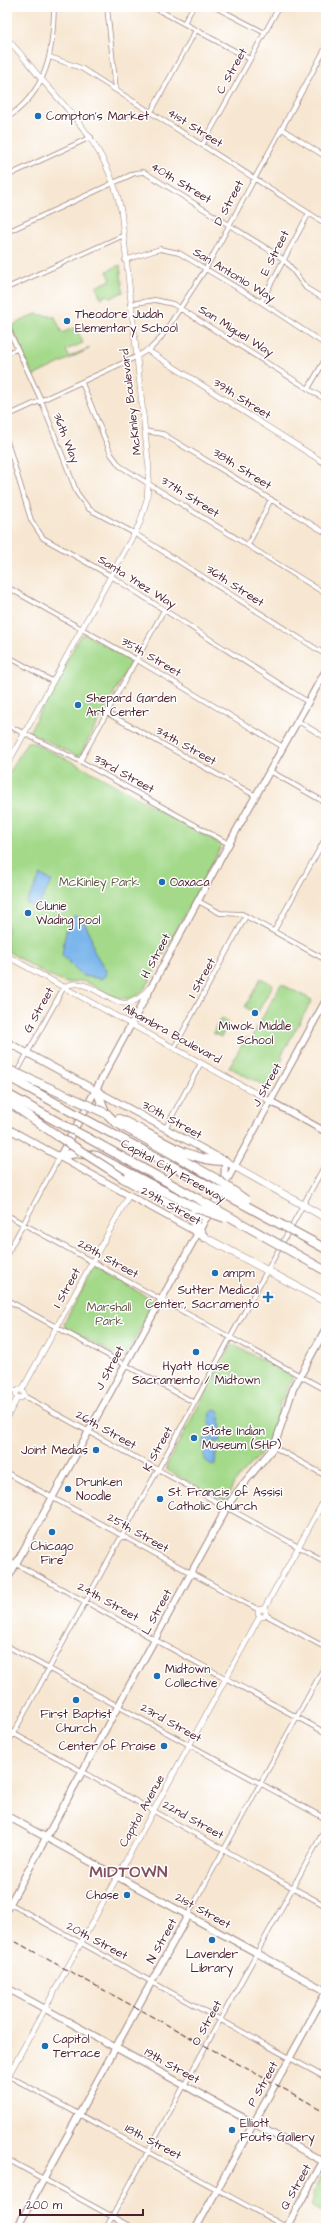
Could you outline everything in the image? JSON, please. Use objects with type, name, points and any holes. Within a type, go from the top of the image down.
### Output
[{"type":"highway","points":[[7,1069],[25,1081],[79,1101],[188,1153],[216,1162],[226,1161]]},
{"type":"highway","name":"Capital City Freeway","points":[[7,1076],[25,1081],[72,1112],[326,1249]]},
{"type":"highway","points":[[97,1090],[105,1112],[115,1122],[215,1178],[267,1216]]},
{"type":"highway","name":"Capital City Freeway","points":[[7,1094],[12,1101],[86,1137],[326,1271]]},
{"type":"highway","points":[[12,1101],[59,1137],[123,1178],[188,1214],[207,1216]]},
{"type":"highway","points":[[60,1156],[76,1153],[97,1156],[196,1208],[246,1226]]},
{"type":"highway","points":[[188,1214],[201,1233]]},
{"type":"main road","name":"H Street","points":[[60,1156],[229,844],[326,670]]},
{"type":"main road","name":"J Street","points":[[7,1580],[161,1299],[201,1233],[207,1216],[224,1185],[232,1174],[234,1166],[326,1000]]},
{"type":"main road","name":"30th Street","points":[[7,1042],[226,1161],[326,1218]]},
{"type":"main road","name":"Alhambra Boulevard","points":[[270,1101],[326,1132]]},
{"type":"main road","name":"29th Street","points":[[7,1128],[326,1302]]},
{"type":"main road","points":[[224,1185],[226,1161]]},
{"type":"main road","name":"L Street","points":[[8,1905],[83,1772],[227,1508],[240,1488],[274,1447],[288,1402],[300,1376],[326,1328]]},
{"type":"main road","name":"21st Street","points":[[7,1816],[326,1991]]},
{"type":"main road","name":"N Street","points":[[16,2228],[188,1915]]},
{"type":"main road","name":"19th Street","points":[[7,1988],[254,2124],[325,2160]]},
{"type":"main road","name":"P Street","points":[[196,2228],[326,1991]]},
{"type":"main road","name":"Q Street","points":[[287,2228],[325,2160]]},
{"type":"street","points":[[7,118],[28,99],[42,79],[50,57],[54,7]]},
{"type":"street","points":[[107,7],[116,90]]},
{"type":"street","points":[[153,7],[250,59]]},
{"type":"street","points":[[184,23],[193,7]]},
{"type":"street","points":[[215,7],[265,33]]},
{"type":"street","name":"C Street","points":[[203,144],[279,7]]},
{"type":"street","points":[[151,112],[196,30]]},
{"type":"street","name":"McKinley Boulevard","points":[[7,39],[91,137],[104,159],[114,182],[120,210],[149,468],[143,514],[134,533],[7,765]]},
{"type":"street","name":"D Street","points":[[136,357],[147,350],[165,333],[205,270],[326,47]]},
{"type":"street","name":"41st Street","points":[[50,57],[73,64],[116,90],[203,144],[326,224]]},
{"type":"street","points":[[282,129],[326,157]]},
{"type":"street","points":[[7,176],[91,137]]},
{"type":"street","name":"40th Street","points":[[7,232],[114,182],[135,173],[144,172],[284,260],[306,288],[326,300]]},
{"type":"street","name":"E Street","points":[[260,302],[309,213]]},
{"type":"street","points":[[7,288],[122,236]]},
{"type":"street","name":"San Antonio Way","points":[[125,260],[160,249],[179,253],[260,302],[326,346]]},
{"type":"street","name":"San Miguel Way","points":[[130,304],[155,300],[167,302],[180,308],[326,400]]},
{"type":"street","name":"36th Way","points":[[7,326],[41,400],[77,493],[82,502],[92,511],[134,533]]},
{"type":"street","points":[[7,354],[18,349]]},
{"type":"street","name":"39th Street","points":[[147,350],[326,464]]},
{"type":"street","points":[[7,416],[136,357]]},
{"type":"street","points":[[308,389],[326,358]]},
{"type":"street","name":"37th Street","points":[[82,383],[115,460],[127,471],[148,482],[326,594]]},
{"type":"street","name":"38th Street","points":[[144,431],[164,434],[326,533]]},
{"type":"street","name":"Santa Ynez Way","points":[[7,441],[31,520],[36,531],[50,543],[111,576],[308,702]]},
{"type":"street","points":[[248,545],[271,499]]},
{"type":"street","name":"36th Street","points":[[134,533],[326,655]]},
{"type":"street","name":"35th Street","points":[[7,587],[137,660],[283,747]]},
{"type":"street","points":[[80,762],[164,610]]},
{"type":"street","points":[[7,656],[52,681]]},
{"type":"street","name":"34th Street","points":[[107,713],[256,796]]},
{"type":"street","points":[[298,721],[326,738]]},
{"type":"street","name":"33rd Street","points":[[7,725],[80,762],[229,844]]},
{"type":"street","points":[[270,771],[326,803]]},
{"type":"street","points":[[274,931],[326,837]]},
{"type":"street","points":[[198,901],[220,913],[237,913],[246,916],[326,960]]},
{"type":"street","name":"I Street","points":[[174,1048],[246,916]]},
{"type":"street","name":"Alhambra Boulevard","points":[[7,956],[270,1101]]},
{"type":"street","name":"G Street","points":[[7,1090],[64,987],[80,984],[108,999],[122,1003],[138,998],[153,983]]},
{"type":"street","points":[[165,1129],[201,1063]]},
{"type":"street","name":"H Street","points":[[7,1254],[60,1156]]},
{"type":"street","name":"K Street","points":[[7,1745],[326,1163]]},
{"type":"street","name":"I Street","points":[[7,1417],[129,1195]]},
{"type":"street","name":"28th Street","points":[[7,1214],[326,1390]]},
{"type":"street","points":[[7,1300],[195,1403]]},
{"type":"street","points":[[7,1386],[24,1396]]},
{"type":"street","name":"26th Street","points":[[24,1396],[326,1562]]},
{"type":"street","points":[[274,1447],[326,1476]]},
{"type":"street","name":"25th Street","points":[[7,1473],[326,1648]]},
{"type":"street","name":"Capitol Avenue","points":[[7,2076],[326,1497]]},
{"type":"street","name":"24th Street","points":[[7,1558],[326,1733]]},
{"type":"street","name":"23rd Street","points":[[7,1646],[326,1819]]},
{"type":"street","name":"N Street","points":[[188,1915],[326,1664]]},
{"type":"street","name":"22nd Street","points":[[7,1730],[326,1906]]},
{"type":"street","name":"O Street","points":[[106,2228],[326,1828]]},
{"type":"street","name":"20th Street","points":[[8,1905],[152,1981],[326,2078]]},
{"type":"street","name":"18th Street","points":[[7,2076],[148,2151],[287,2228]]},
{"type":"street","points":[[7,2159],[133,2228]]},
{"type":"green space","points":[[120,265],[123,292],[111,298],[107,295],[101,298],[96,287],[111,280],[107,271]]},
{"type":"green space","points":[[36,314],[55,317],[62,333],[76,327],[83,343],[66,350],[69,357],[89,349],[33,376],[11,326]]},
{"type":"green space","points":[[85,634],[129,659],[131,662],[80,755],[77,756],[29,732],[80,636]]},
{"type":"green space","name":"McKinley Park","points":[[27,742],[31,742],[81,766],[222,845],[149,982],[142,992],[134,997],[127,999],[119,998],[82,981],[67,983],[57,980],[7,951],[7,777]]},
{"type":"green space","points":[[261,978],[273,985],[257,1014],[245,1007]]},
{"type":"green space","points":[[281,984],[312,1000],[281,1056],[283,1058],[267,1087],[229,1067],[246,1038],[250,1040]]},
{"type":"green space","points":[[221,1018],[229,1023],[221,1037],[213,1033]]},
{"type":"green space","name":"Marshall Park","points":[[97,1269],[153,1300],[154,1304],[125,1357],[121,1358],[65,1327],[64,1323],[93,1271]]},
{"type":"green space","points":[[232,1344],[292,1376],[292,1380],[290,1384],[288,1384],[284,1398],[281,1400],[275,1424],[268,1441],[258,1457],[234,1483],[227,1499],[223,1500],[167,1470],[166,1466]]},
{"type":"green space","points":[[325,2171],[326,2215],[311,2206],[315,2198],[312,2196]]},
{"type":"water","points":[[41,875],[52,881],[37,908],[26,903]]},
{"type":"water","points":[[75,916],[82,918],[90,933],[94,951],[106,971],[106,974],[102,979],[83,976],[62,955],[66,930],[71,919]]},
{"type":"water","points":[[214,1410],[218,1411],[220,1418],[221,1442],[211,1442],[216,1452],[215,1464],[212,1465],[205,1460],[203,1450],[204,1439],[213,1437],[209,1422],[210,1413]]},
{"type":"railway","points":[[7,1937],[326,2112]]},
{"type":"place","name":"Compton's Market","points":[[38,116]]},
{"type":"place","name":"Theodore Judah Elementary School","points":[[67,321]]},
{"type":"place","name":"Shepard Garden Art Center","points":[[78,705]]},
{"type":"place","name":"Oaxaca","points":[[162,882]]},
{"type":"place","name":"Clunie Wading pool","points":[[28,913]]},
{"type":"place","name":"Miwok Middle School","points":[[255,1013]]},
{"type":"place","name":"ampm","points":[[215,1273]]},
{"type":"place","name":"Sutter Medical Center, Sacramento","points":[[268,1297]]},
{"type":"place","name":"Hyatt House Sacramento / Midtown","points":[[196,1352]]},
{"type":"place","name":"State Indian Museum (SHP)","points":[[194,1438]]},
{"type":"place","name":"Joint Medias","points":[[96,1450]]},
{"type":"place","name":"Drunken Noodle","points":[[68,1489]]},
{"type":"place","name":"St. Francis of Assisi Catholic Church","points":[[160,1499]]},
{"type":"place","name":"Chicago Fire","points":[[52,1532]]},
{"type":"place","name":"Midtown Collective","points":[[157,1676]]},
{"type":"place","name":"First Baptist Church","points":[[76,1700]]},
{"type":"place","name":"Center of Praise","points":[[164,1746]]},
{"type":"place","name":"Chase","points":[[127,1895]]},
{"type":"place","name":"Lavender Library","points":[[212,1940]]},
{"type":"place","name":"Capitol Terrace","points":[[45,2046]]},
{"type":"place","name":"Elliott Fouts Gallery","points":[[232,2130]]},
{"type":"district","name":"MIDTOWN","points":[[129,1872]]}]
